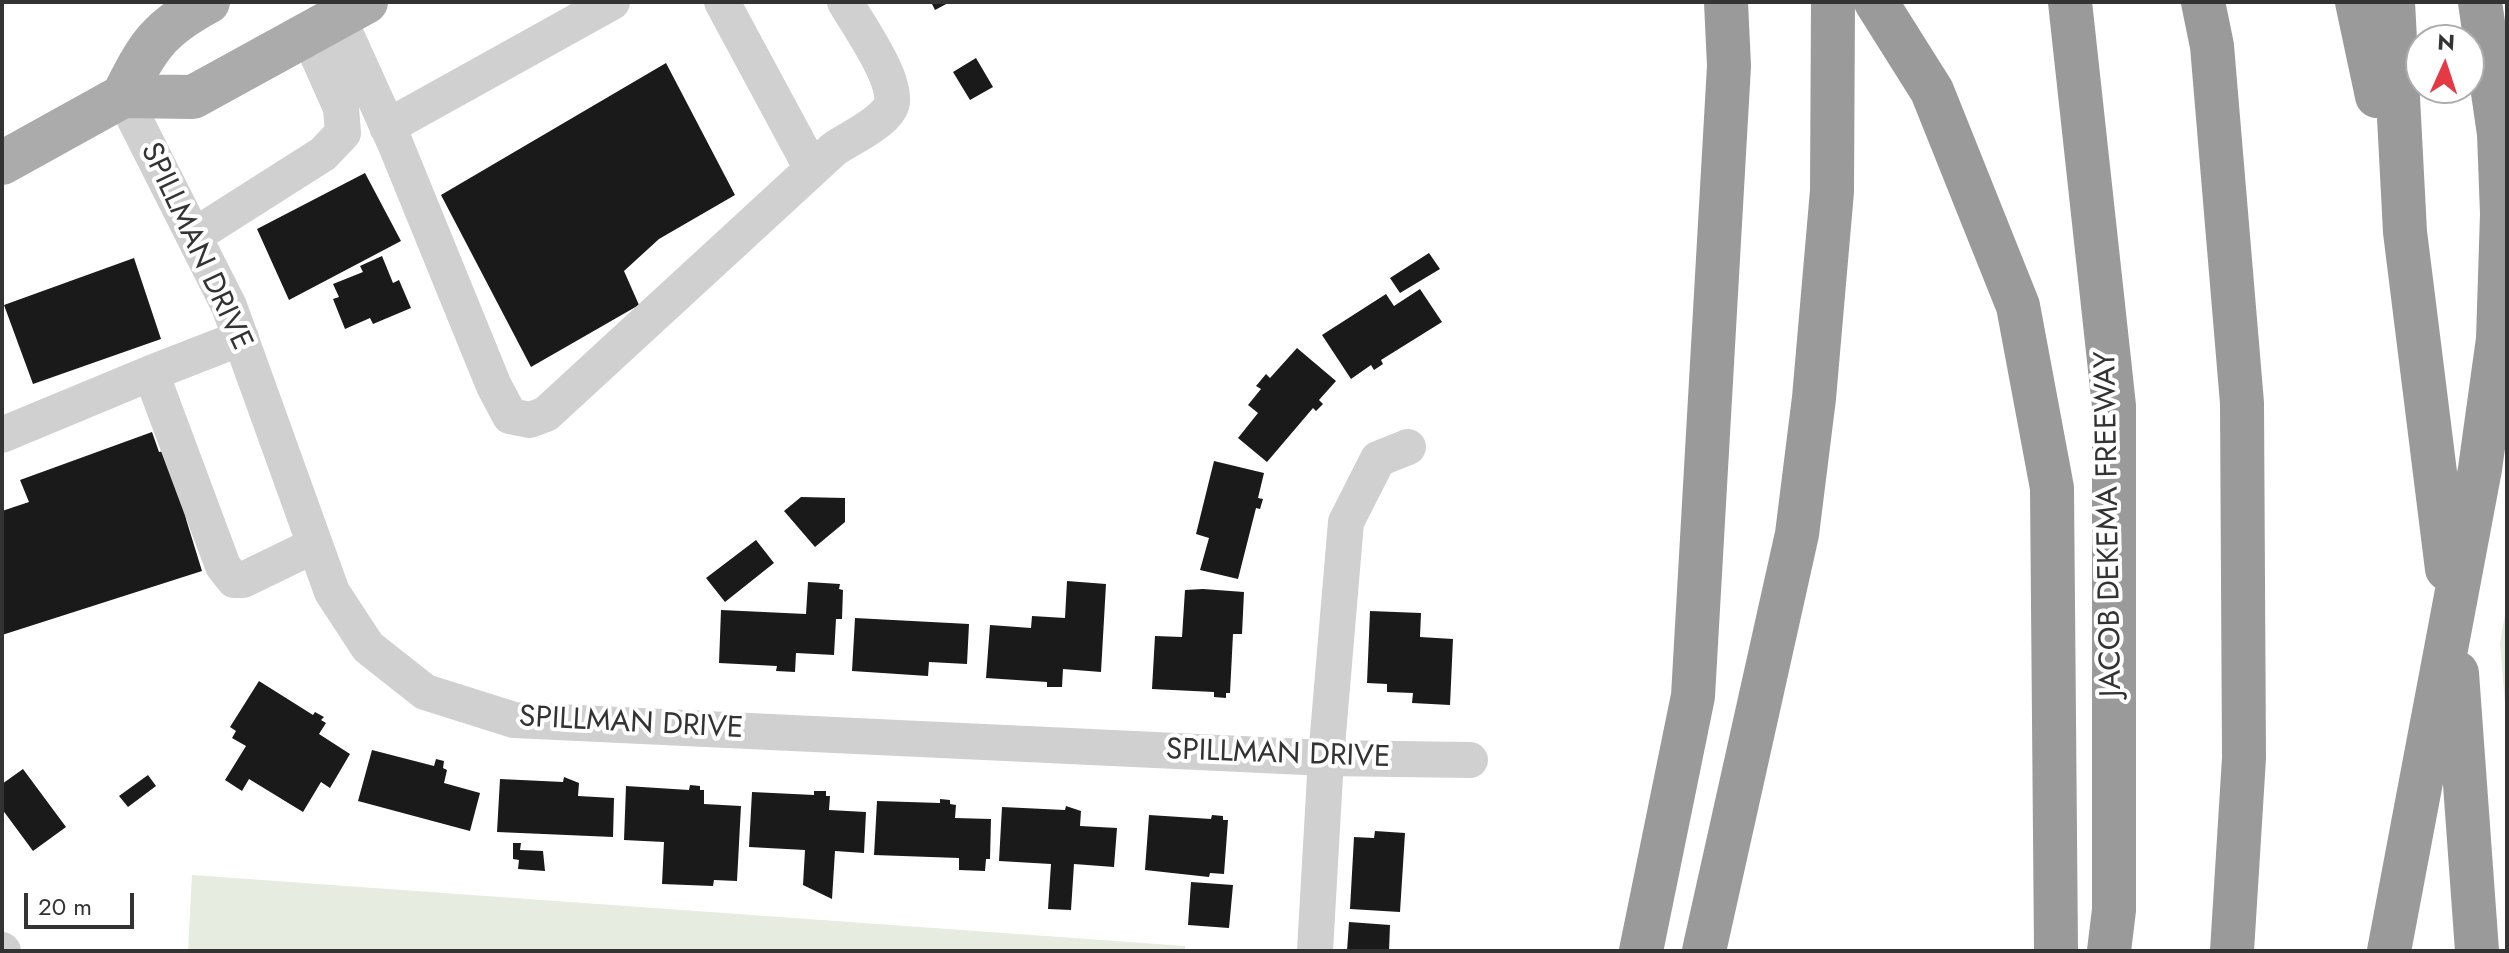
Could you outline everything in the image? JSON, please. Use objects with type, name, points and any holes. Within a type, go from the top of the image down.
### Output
[{"type":"highway","points":[[1641,951],[1693,696],[1729,66],[1726,2]]},
{"type":"highway","points":[[1704,951],[1797,534],[1814,398],[1832,191],[1833,2]]},
{"type":"highway","points":[[1876,2],[1932,91],[2018,306],[2050,473],[2057,818],[2056,951]]},
{"type":"highway","name":"JACOB DEKEMA FREEWAY","points":[[2070,2],[2114,406],[2114,910],[2109,951]]},
{"type":"highway","points":[[2203,2],[2212,46],[2242,403],[2244,758],[2232,951]]},
{"type":"highway","points":[[2357,2],[2405,232],[2443,524],[2466,766],[2477,951]]},
{"type":"highway","points":[[2393,2],[2405,232]]},
{"type":"highway","points":[[2389,951],[2480,469],[2498,339],[2502,214],[2499,134],[2480,2]]},
{"type":"main road","points":[[123,96],[157,37],[174,20],[208,2]]},
{"type":"main road","points":[[3,159],[123,96],[193,97],[338,18]]},
{"type":"street","points":[[387,127],[612,2]]},
{"type":"street","points":[[722,2],[812,169]]},
{"type":"street","points":[[338,18],[387,127],[494,386],[510,416],[530,420],[546,414],[812,169],[892,105],[892,84],[845,2]]},
{"type":"street","points":[[194,236],[323,154],[343,133],[338,18]]},
{"type":"street","name":"SPILLMAN DRIVE","points":[[123,96],[229,306],[332,592],[368,647],[425,692],[514,720],[1326,758],[1470,760]]},
{"type":"street","points":[[2,435],[241,338]]},
{"type":"street","points":[[151,373],[223,566],[234,580],[243,580],[315,545]]},
{"type":"street","points":[[1315,951],[1326,758],[1346,522],[1378,459],[1408,447]]},
{"type":"shaded area","points":[[2507,603],[2507,728],[2500,643]]},
{"type":"shaded area","points":[[192,875],[1185,946],[1185,951],[188,951]]},
{"type":"building","points":[[931,2],[950,2],[935,10]]},
{"type":"building","points":[[976,58],[993,87],[970,100],[953,72]]},
{"type":"building","points":[[666,63],[735,195],[659,239],[624,271],[639,305],[531,367],[441,195]]},
{"type":"building","points":[[365,173],[401,241],[289,300],[257,229]]},
{"type":"building","points":[[1429,253],[1440,269],[1400,293],[1390,278]]},
{"type":"building","points":[[382,256],[393,283],[399,280],[411,308],[373,324],[370,318],[345,329],[333,299],[339,297],[333,284],[363,272],[360,266]]},
{"type":"building","points":[[134,258],[161,339],[33,384],[4,305]]},
{"type":"building","points":[[1420,289],[1442,322],[1381,360],[1383,364],[1374,370],[1371,365],[1351,379],[1322,335],[1386,294],[1394,306]]},
{"type":"building","points":[[1297,348],[1336,381],[1319,400],[1323,404],[1316,411],[1313,408],[1267,462],[1238,438],[1258,413],[1248,405],[1261,389],[1256,386],[1266,374],[1270,378]]},
{"type":"building","points":[[152,432],[159,452],[176,449],[186,519],[202,571],[2,635],[2,511],[29,502],[20,480]]},
{"type":"building","points":[[1214,461],[1264,473],[1258,498],[1263,499],[1260,509],[1256,508],[1238,579],[1200,570],[1209,538],[1196,534]]},
{"type":"building","points":[[801,497],[845,498],[845,522],[815,547],[784,511]]},
{"type":"building","points":[[756,540],[774,563],[725,602],[706,578]]},
{"type":"building","points":[[1067,581],[1106,584],[1101,672],[1063,669],[1062,687],[1047,687],[1047,682],[986,678],[990,625],[1031,628],[1032,616],[1065,618]]},
{"type":"building","points":[[808,582],[840,584],[839,589],[843,590],[842,619],[836,619],[834,655],[796,653],[795,672],[776,671],[777,666],[719,663],[721,610],[806,614]]},
{"type":"building","points":[[1185,590],[1244,592],[1242,634],[1233,634],[1230,693],[1226,693],[1226,698],[1214,697],[1214,692],[1152,689],[1155,636],[1182,637]]},
{"type":"building","points":[[1370,611],[1421,613],[1420,637],[1453,639],[1450,705],[1412,703],[1413,693],[1387,692],[1387,684],[1367,683]]},
{"type":"building","points":[[855,618],[969,624],[967,664],[929,662],[928,676],[852,671]]},
{"type":"building","points":[[259,681],[313,715],[315,712],[324,717],[321,720],[326,723],[319,734],[350,754],[330,788],[321,782],[303,812],[249,779],[242,791],[225,780],[246,746],[232,738],[236,731],[230,727]]},
{"type":"building","points":[[372,750],[434,766],[436,759],[444,761],[443,768],[447,770],[444,783],[480,793],[470,831],[358,801]]},
{"type":"building","points":[[23,769],[66,827],[33,851],[2,809],[2,784]]},
{"type":"building","points":[[148,775],[156,786],[128,807],[119,796]]},
{"type":"building","points":[[564,777],[579,783],[578,796],[614,798],[613,837],[497,832],[500,779],[563,782]]},
{"type":"building","points":[[690,785],[700,786],[700,790],[704,790],[704,804],[741,806],[737,881],[714,880],[713,886],[662,884],[664,842],[624,840],[626,786],[689,790]]},
{"type":"building","points":[[814,791],[826,791],[826,796],[830,796],[829,810],[866,812],[864,853],[835,851],[832,899],[803,885],[805,850],[749,847],[752,792],[814,795]]},
{"type":"building","points":[[940,799],[950,800],[950,804],[956,805],[955,818],[991,819],[990,859],[986,859],[985,871],[959,870],[959,858],[874,855],[877,801],[940,803]]},
{"type":"building","points":[[1066,806],[1081,811],[1080,826],[1117,828],[1114,867],[1074,864],[1071,910],[1048,909],[1051,864],[999,861],[1002,807],[1065,810]]},
{"type":"building","points":[[1149,815],[1211,819],[1212,815],[1223,816],[1223,820],[1228,820],[1224,874],[1210,873],[1209,877],[1145,870]]},
{"type":"building","points":[[1375,831],[1405,833],[1400,912],[1350,909],[1354,837],[1374,838]]},
{"type":"building","points":[[513,843],[521,843],[520,850],[543,851],[545,871],[518,869],[519,860],[513,859]]},
{"type":"building","points":[[1191,882],[1233,885],[1229,928],[1188,925]]},
{"type":"building","points":[[1349,922],[1390,925],[1389,951],[1347,951]]}]
